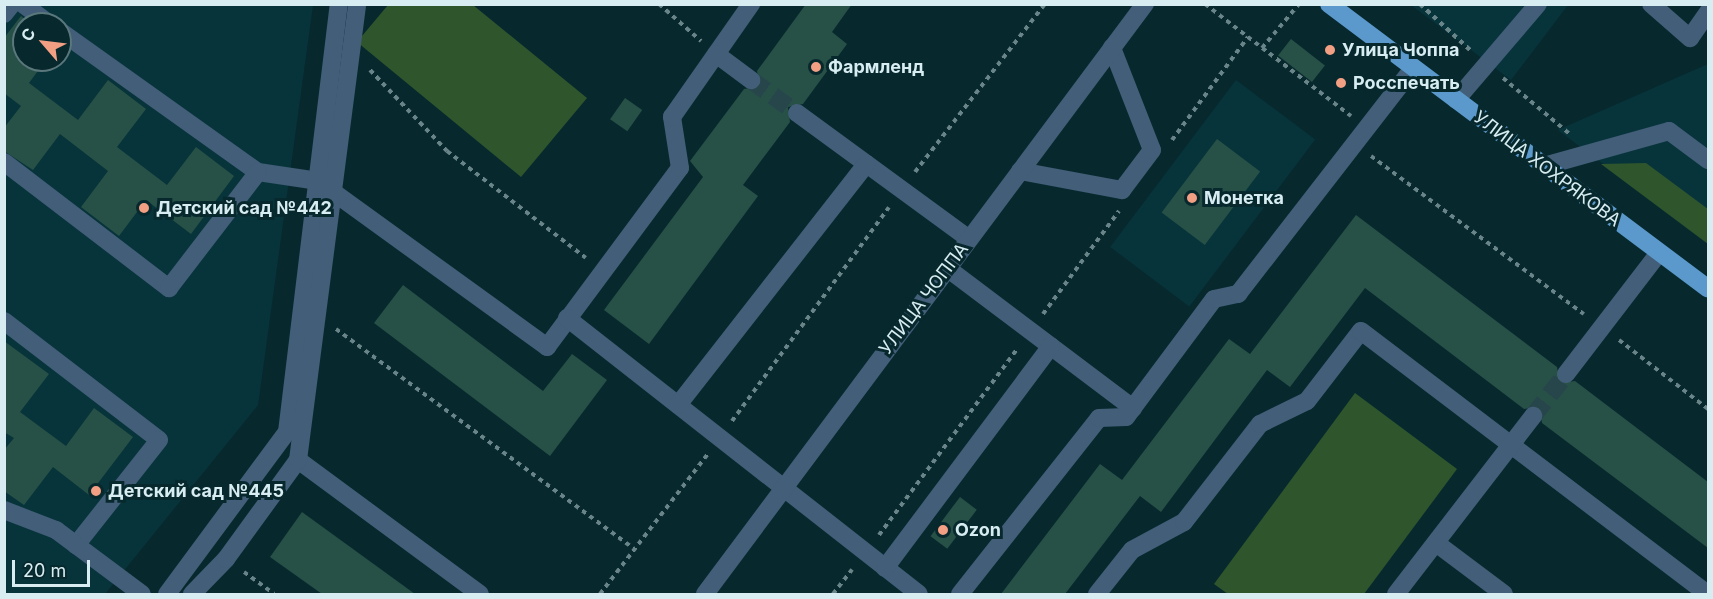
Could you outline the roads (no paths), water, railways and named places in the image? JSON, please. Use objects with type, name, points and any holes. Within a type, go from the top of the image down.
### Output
[{"type":"main road","name":"УЛИЦА ХОХРЯКОВА","points":[[1329,4],[1708,289]]},
{"type":"street","points":[[4,14],[12,4]]},
{"type":"street","points":[[192,594],[226,559],[298,460],[316,314],[339,4]]},
{"type":"street","points":[[167,594],[287,432],[325,186],[351,50],[357,4]]},
{"type":"street","points":[[72,40],[258,172],[325,186],[547,347],[680,168],[672,117],[751,4]]},
{"type":"street","name":"УЛИЦА ЧОППА","points":[[705,594],[1145,4]]},
{"type":"street","points":[[1456,100],[1482,61],[1538,4]]},
{"type":"street","points":[[1651,4],[1690,38],[1708,12]]},
{"type":"street","points":[[1020,171],[1122,190],[1152,150],[1112,48]]},
{"type":"street","points":[[716,54],[751,80]]},
{"type":"street","points":[[960,594],[1099,418],[1126,417],[1214,299],[1238,294],[1413,68]]},
{"type":"street","points":[[796,113],[969,239]]},
{"type":"street","points":[[1544,166],[1669,131],[1708,160]]},
{"type":"street","points":[[4,162],[169,288],[258,172]]},
{"type":"street","points":[[678,405],[866,164]]},
{"type":"street","points":[[1566,374],[1659,253]]},
{"type":"street","points":[[947,268],[1133,408]]},
{"type":"street","points":[[567,318],[919,594]]},
{"type":"street","points":[[4,321],[159,440],[76,545]]},
{"type":"street","points":[[1097,594],[1132,550],[1184,522],[1260,424],[1307,401],[1361,331],[1707,594]]},
{"type":"street","points":[[885,568],[1051,346]]},
{"type":"street","points":[[1396,594],[1533,416]]},
{"type":"street","points":[[298,460],[480,594]]},
{"type":"street","points":[[4,510],[56,530],[142,594]]},
{"type":"street","points":[[1436,543],[1504,594]]},
{"type":"tunnel","points":[[751,80],[797,113]]},
{"type":"tunnel","points":[[1533,416],[1566,374]]},
{"type":"place","name":"Улица Чоппа","points":[[1330,50]]},
{"type":"place","name":"Фармленд","points":[[816,67]]},
{"type":"place","name":"Росспечать","points":[[1341,83]]},
{"type":"place","name":"Монетка","points":[[1192,198]]},
{"type":"place","name":"Детский сад №442","points":[[144,208]]},
{"type":"place","name":"Детский сад №445","points":[[96,491]]},
{"type":"place","name":"Ozon","points":[[943,530]]}]
